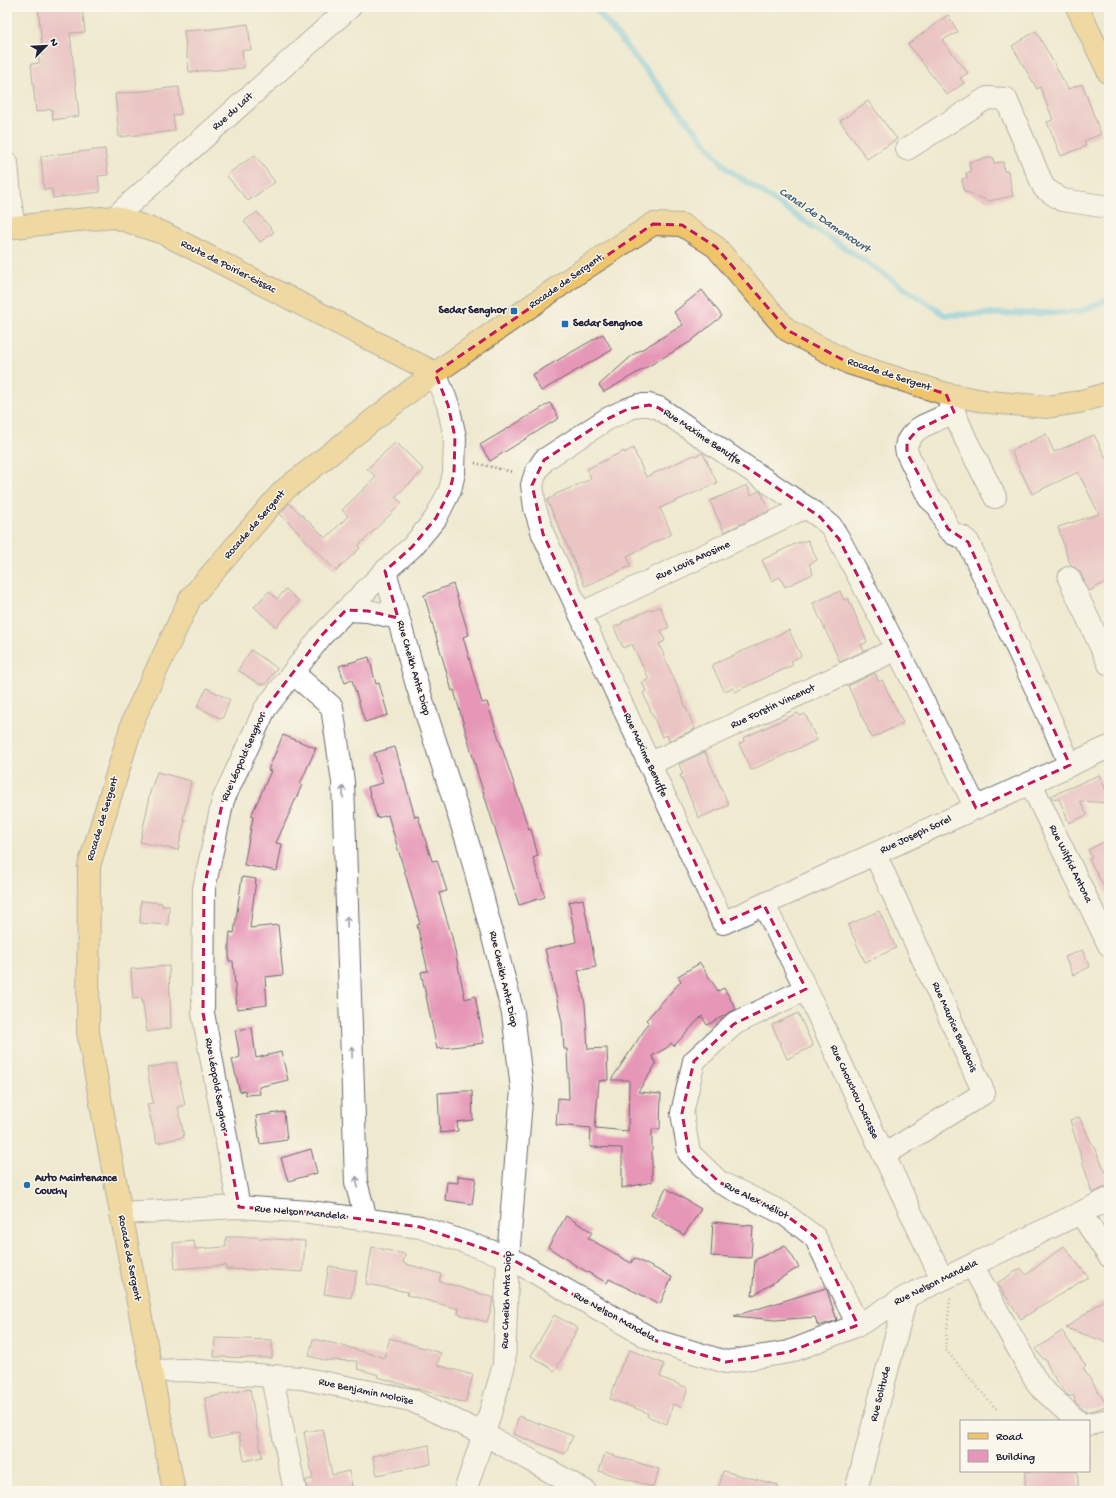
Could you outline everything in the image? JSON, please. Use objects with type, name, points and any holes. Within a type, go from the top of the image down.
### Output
[{"type":"main road","points":[[1077,7],[1109,73]]},
{"type":"main road","name":"Route de Poirier-Gissac","points":[[10,228],[115,217],[164,233],[435,374]]},
{"type":"main road","name":"Rocade de Sergent","points":[[174,1491],[88,1032],[89,866],[134,718],[190,599],[283,491],[414,388],[629,238],[653,224],[682,225],[716,247],[787,330],[850,362],[950,403],[989,402],[1047,407],[1079,402],[1109,393]]},
{"type":"street","name":"Rue du Lait","points":[[115,217],[350,7]]},
{"type":"street","points":[[907,149],[987,98],[1006,99],[1044,188],[1062,200],[1109,207]]},
{"type":"street","points":[[7,163],[10,228]]},
{"type":"street","name":"Rue Léopold Senghor","points":[[239,1207],[203,1013],[204,888],[224,800],[265,709],[322,634],[385,571],[412,547],[436,518],[450,490],[456,458],[455,437],[448,405],[435,374]]},
{"type":"street","points":[[995,497],[966,440],[950,403],[917,430],[907,442],[907,453],[929,498],[938,507],[950,532],[962,537],[968,542],[1052,721],[1070,765]]},
{"type":"street","name":"Rue Maxime Benuffe","points":[[723,923],[543,534],[535,508],[532,485],[536,472],[544,460],[607,419],[628,409],[640,405],[649,405],[659,408],[831,526],[897,649],[976,808]]},
{"type":"street","name":"Rue Louis Anosime","points":[[580,614],[806,508]]},
{"type":"street","name":"Rue Cheikh Anta Diop","points":[[385,571],[417,685],[470,850],[513,1013],[522,1089],[508,1257],[504,1366],[484,1434],[464,1491]]},
{"type":"street","points":[[1069,578],[1109,664]]},
{"type":"street","points":[[346,610],[368,611],[398,618]]},
{"type":"street","name":"Rue Forstin Vincenot","points":[[649,764],[897,649]]},
{"type":"street","points":[[293,673],[332,707],[343,782],[356,1182],[366,1219]]},
{"type":"street","name":"Rue Joseph Sorel","points":[[723,923],[1031,784],[1109,747]]},
{"type":"street","name":"Rue Wilfrid Antona","points":[[1031,784],[1109,945]]},
{"type":"street","name":"Rue Maurice Beaubois","points":[[875,854],[984,1093],[884,1155]]},
{"type":"street","name":"Rue Chouchou Darasse","points":[[764,904],[806,989],[884,1155],[948,1277]]},
{"type":"street","name":"Rue Alex Méliot","points":[[806,989],[734,1024],[694,1061],[682,1113],[689,1153],[719,1182],[783,1213],[815,1237],[858,1325]]},
{"type":"street","name":"Rue Nelson Mandela","points":[[121,1213],[239,1207],[310,1212],[420,1226],[508,1257],[653,1340],[726,1362],[789,1352],[858,1325],[906,1297],[1081,1214],[1109,1199]]},
{"type":"street","points":[[1081,1214],[1109,1256]]},
{"type":"street","points":[[972,1265],[1039,1386],[1076,1420]]},
{"type":"street","name":"Rue Solitude","points":[[856,1491],[906,1297]]},
{"type":"street","name":"Rue Benjamin Moloïse","points":[[151,1371],[185,1370],[301,1378],[411,1400],[484,1434],[585,1491]]},
{"type":"street","points":[[272,1377],[295,1491]]},
{"type":"street","points":[[1090,1424],[1109,1420]]},
{"type":"path","points":[[456,458],[534,477]]},
{"type":"path","points":[[948,1277],[944,1349],[998,1411]]},
{"type":"highlighted area","points":[[653,224],[682,225],[716,247],[787,330],[849,363],[946,394],[954,412],[917,430],[907,442],[907,453],[948,529],[968,542],[1070,765],[976,808],[839,539],[820,517],[659,408],[649,405],[628,409],[607,419],[544,460],[532,485],[543,534],[723,923],[764,905],[806,989],[734,1024],[694,1061],[682,1113],[689,1153],[719,1182],[783,1213],[815,1237],[858,1325],[789,1352],[726,1362],[653,1340],[508,1257],[420,1227],[310,1212],[239,1207],[203,1013],[204,888],[223,800],[265,709],[322,635],[346,610],[368,611],[398,618],[385,571],[412,547],[436,518],[450,490],[454,473],[455,437],[448,405],[435,373]]},
{"type":"building","points":[[38,7],[82,7],[85,32],[70,33],[79,116],[53,120],[52,109],[36,112],[31,64],[39,63],[39,55],[43,55]]},
{"type":"building","points":[[948,15],[958,32],[942,40],[968,73],[960,78],[964,83],[947,95],[908,44]]},
{"type":"building","points":[[248,24],[251,50],[242,50],[244,68],[189,72],[184,31]]},
{"type":"building","points":[[1036,31],[1068,89],[1082,84],[1101,134],[1084,141],[1086,146],[1061,156],[1047,122],[1053,120],[1040,87],[1037,89],[1012,46]]},
{"type":"building","points":[[179,87],[181,114],[173,115],[175,131],[119,137],[115,94]]},
{"type":"building","points":[[868,101],[897,139],[867,159],[840,121]]},
{"type":"building","points":[[105,149],[108,175],[98,176],[100,192],[53,198],[52,189],[44,190],[41,156]]},
{"type":"building","points":[[255,155],[275,182],[248,201],[226,175]]},
{"type":"building","points":[[993,157],[994,163],[1003,162],[1004,171],[1008,171],[1013,196],[989,201],[964,191],[962,179],[967,178],[966,173],[971,172],[969,162]]},
{"type":"building","points":[[257,212],[274,232],[260,242],[244,221]]},
{"type":"building","points":[[702,290],[722,316],[690,342],[604,392],[599,385],[634,354],[683,325],[674,312]]},
{"type":"building","points":[[603,334],[612,350],[541,391],[532,375]]},
{"type":"building","points":[[550,403],[559,418],[490,461],[480,445]]},
{"type":"building","points":[[1046,434],[1054,452],[1094,435],[1109,464],[1109,580],[1089,591],[1080,572],[1072,566],[1068,559],[1058,527],[1099,514],[1078,472],[1032,494],[1011,451]]},
{"type":"building","points":[[396,442],[424,470],[395,497],[402,503],[358,546],[360,548],[336,571],[280,514],[289,503],[326,538],[348,516],[342,510],[376,477],[367,469]]},
{"type":"building","points":[[633,448],[646,477],[694,455],[703,453],[717,483],[660,508],[672,534],[627,556],[631,566],[585,586],[547,500],[555,496],[554,495],[591,479],[587,469]]},
{"type":"building","points":[[747,485],[751,495],[759,491],[761,492],[769,511],[724,532],[710,501]]},
{"type":"building","points":[[808,540],[817,560],[809,564],[813,574],[785,587],[780,577],[772,581],[762,560],[799,542]]},
{"type":"building","points":[[453,584],[469,635],[463,637],[482,703],[487,702],[529,830],[531,829],[538,856],[533,858],[545,897],[519,905],[478,775],[454,690],[452,691],[424,595]]},
{"type":"building","points":[[286,589],[299,601],[276,627],[254,607],[269,591],[277,599]]},
{"type":"building","points":[[840,591],[844,600],[848,598],[867,642],[861,645],[864,651],[840,662],[813,603]]},
{"type":"building","points":[[660,607],[669,627],[661,631],[665,641],[659,644],[695,729],[669,741],[667,735],[662,737],[643,693],[646,691],[642,682],[649,679],[632,644],[623,648],[614,627],[651,609]]},
{"type":"building","points":[[789,630],[801,656],[791,661],[793,665],[735,692],[733,688],[724,691],[712,665]]},
{"type":"building","points":[[251,650],[277,668],[266,684],[259,684],[238,670]]},
{"type":"building","points":[[369,657],[376,684],[379,683],[388,715],[365,722],[352,680],[345,683],[339,666]]},
{"type":"building","points":[[875,673],[879,682],[882,680],[903,723],[872,738],[848,686]]},
{"type":"building","points":[[207,688],[230,700],[222,719],[197,707]]},
{"type":"building","points":[[798,713],[800,716],[805,714],[817,740],[751,770],[739,744],[744,741],[743,738]]},
{"type":"building","points":[[283,735],[316,748],[300,784],[302,785],[276,843],[282,844],[277,871],[244,865],[253,817],[251,816],[271,771],[268,770]]},
{"type":"building","points":[[395,747],[415,817],[418,816],[432,861],[437,860],[447,891],[439,893],[452,937],[465,999],[475,996],[484,1043],[437,1049],[421,972],[428,971],[417,925],[420,924],[388,815],[377,818],[368,787],[383,783],[374,753]]},
{"type":"building","points":[[705,752],[729,805],[699,818],[680,775],[683,774],[679,764]]},
{"type":"building","points":[[157,772],[191,781],[183,820],[185,820],[178,850],[140,842],[150,792]]},
{"type":"building","points":[[1099,775],[1109,797],[1109,803],[1080,801],[1087,815],[1069,823],[1059,799],[1052,798],[1051,796]]},
{"type":"building","points":[[1104,842],[1108,849],[1109,848],[1109,896],[1089,859],[1092,858],[1088,850]]},
{"type":"building","points":[[242,877],[256,879],[250,928],[278,925],[283,975],[265,977],[267,1005],[237,1009],[233,961],[229,961],[229,942],[230,932],[234,933]]},
{"type":"building","points":[[583,899],[596,967],[578,971],[585,1004],[588,1049],[607,1048],[608,1080],[599,1081],[595,1128],[628,1131],[629,1080],[611,1080],[649,1023],[646,1020],[681,981],[678,976],[700,963],[718,991],[724,988],[736,1009],[707,1025],[702,1016],[674,1046],[671,1043],[668,1047],[652,1056],[656,1064],[638,1092],[661,1094],[660,1129],[652,1129],[652,1182],[622,1188],[622,1148],[590,1147],[591,1128],[556,1125],[558,1098],[569,1099],[567,1049],[564,1049],[562,1021],[545,949],[576,942],[569,902]]},
{"type":"building","points":[[141,901],[162,903],[162,906],[169,906],[168,925],[140,923]]},
{"type":"building","points":[[879,911],[896,948],[865,962],[848,925]]},
{"type":"building","points":[[1082,950],[1090,967],[1073,975],[1065,957]]},
{"type":"building","points":[[169,966],[171,1028],[147,1032],[142,998],[133,999],[131,969]]},
{"type":"building","points":[[798,1013],[813,1046],[787,1059],[772,1025]]},
{"type":"building","points":[[252,1028],[256,1058],[281,1052],[288,1080],[259,1087],[260,1094],[246,1095],[245,1090],[240,1092],[232,1060],[240,1057],[235,1030]]},
{"type":"building","points":[[176,1062],[185,1105],[178,1107],[184,1137],[157,1143],[147,1104],[153,1103],[147,1068]]},
{"type":"building","points":[[472,1091],[473,1120],[457,1122],[458,1131],[440,1133],[438,1093]]},
{"type":"building","points":[[284,1112],[287,1140],[260,1144],[256,1116]]},
{"type":"building","points":[[1079,1117],[1109,1179],[1109,1185],[1092,1193],[1070,1120]]},
{"type":"building","points":[[311,1149],[317,1173],[288,1181],[281,1158]]},
{"type":"building","points":[[458,1176],[476,1178],[472,1204],[445,1200],[447,1182],[458,1183]]},
{"type":"building","points":[[666,1188],[701,1209],[684,1235],[651,1215]]},
{"type":"building","points":[[566,1216],[592,1232],[588,1238],[631,1263],[634,1258],[672,1277],[660,1304],[609,1279],[607,1283],[575,1265],[548,1247]]},
{"type":"building","points":[[713,1222],[753,1226],[751,1258],[711,1256]]},
{"type":"building","points":[[226,1237],[258,1237],[305,1241],[303,1272],[257,1269],[225,1269],[226,1265],[175,1269],[173,1243],[194,1241],[195,1249],[226,1247]]},
{"type":"building","points":[[785,1245],[799,1267],[752,1296],[755,1260]]},
{"type":"building","points":[[1064,1246],[1088,1277],[1021,1319],[997,1283],[1021,1268],[1026,1275]]},
{"type":"building","points":[[372,1247],[405,1254],[403,1263],[441,1274],[439,1281],[494,1298],[487,1322],[458,1314],[459,1309],[407,1295],[408,1292],[366,1284]]},
{"type":"building","points":[[329,1266],[357,1271],[351,1298],[324,1294]]},
{"type":"building","points":[[826,1288],[837,1320],[835,1321],[818,1326],[815,1317],[775,1320],[734,1316]]},
{"type":"building","points":[[1109,1296],[1109,1343],[1066,1328]]},
{"type":"building","points":[[554,1315],[578,1328],[555,1371],[531,1356]]},
{"type":"building","points":[[1062,1331],[1086,1366],[1083,1368],[1107,1405],[1086,1412],[1075,1402],[1074,1396],[1068,1396],[1052,1374],[1045,1359],[1043,1359],[1036,1349]]},
{"type":"building","points":[[215,1338],[272,1340],[272,1358],[214,1357]]},
{"type":"building","points":[[390,1338],[441,1353],[437,1365],[473,1375],[465,1403],[378,1377],[379,1375],[358,1369],[357,1361],[324,1360],[309,1356],[313,1339],[384,1358]]},
{"type":"building","points":[[630,1350],[664,1364],[660,1377],[688,1388],[682,1407],[673,1404],[667,1424],[647,1416],[648,1413],[610,1399],[621,1366]]},
{"type":"building","points":[[250,1389],[262,1457],[244,1461],[239,1433],[211,1439],[205,1398]]},
{"type":"building","points":[[519,1416],[573,1436],[565,1454],[513,1434]]},
{"type":"building","points":[[323,1429],[332,1475],[349,1471],[353,1491],[307,1491],[306,1480],[313,1479],[304,1432]]},
{"type":"building","points":[[429,1445],[431,1464],[377,1475],[373,1456]]},
{"type":"building","points":[[605,1453],[659,1469],[653,1487],[599,1471]]},
{"type":"building","points":[[723,1471],[778,1485],[778,1491],[718,1491]]},
{"type":"building","points":[[1026,1472],[1077,1472],[1078,1491],[1026,1491]]},
{"type":"waterway","name":"Canal de Damencourt","points":[[594,7],[727,169],[945,315],[1079,312],[1109,299]]},
{"type":"place","name":"Sedar Senghor","points":[[514,311]]},
{"type":"place","name":"Sedar Senghoe","points":[[565,324]]},
{"type":"place","name":"Auto Maintenance Couchy","points":[[27,1185]]}]
